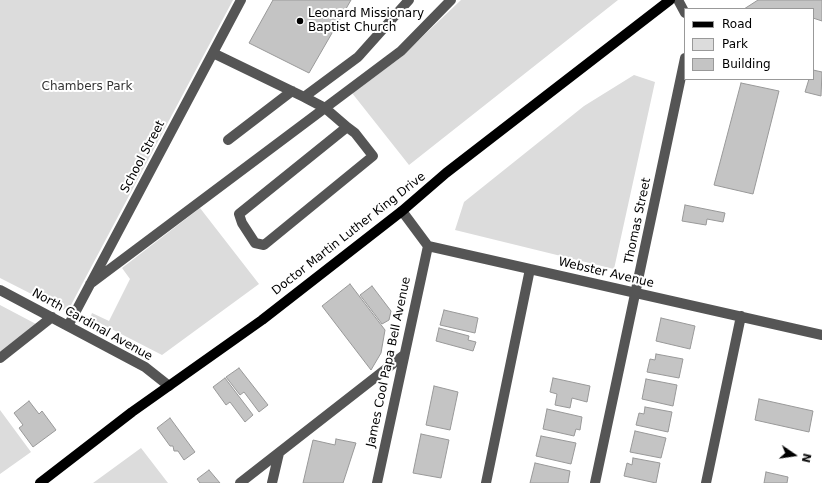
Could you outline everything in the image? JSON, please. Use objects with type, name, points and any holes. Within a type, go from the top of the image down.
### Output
[{"type":"main road","name":"Doctor Martin Luther King Drive","points":[[40,483],[132,412],[262,320],[402,211],[446,173],[670,0]]},
{"type":"street","name":"School Street","points":[[68,326],[241,0]]},
{"type":"street","points":[[304,97],[358,57],[409,0]]},
{"type":"street","points":[[90,284],[401,51],[451,0]]},
{"type":"street","points":[[678,0],[684,12]]},
{"type":"street","points":[[213,53],[325,108],[347,127],[355,134],[373,156],[264,245],[255,243],[242,223],[239,214],[347,127]]},
{"type":"street","name":"Thomas Street","points":[[595,483],[684,63]]},
{"type":"street","points":[[228,140],[292,91]]},
{"type":"street","points":[[402,211],[428,246]]},
{"type":"street","name":"Webster Avenue","points":[[428,246],[822,334]]},
{"type":"street","name":"James Cool Papa Bell Avenue","points":[[377,483],[428,246]]},
{"type":"street","points":[[486,483],[530,269]]},
{"type":"street","name":"North Cardinal Avenue","points":[[0,290],[145,367],[169,386]]},
{"type":"street","points":[[706,483],[741,316]]},
{"type":"street","points":[[0,358],[52,317]]},
{"type":"street","points":[[240,483],[404,355]]},
{"type":"street","points":[[272,483],[278,453]]},
{"type":"green space","name":"Chambers Park","points":[[0,0],[233,0],[71,305],[63,310],[0,278]]},
{"type":"green space","points":[[461,0],[618,0],[409,165],[352,93],[400,58]]},
{"type":"green space","points":[[634,75],[655,82],[614,269],[455,230],[464,202],[584,106]]},
{"type":"green space","points":[[200,208],[259,284],[162,355],[90,318],[92,313],[109,321],[130,279],[122,268]]},
{"type":"green space","points":[[0,305],[36,324],[0,352]]},
{"type":"green space","points":[[0,410],[31,452],[0,474]]},
{"type":"green space","points":[[141,448],[168,483],[93,483]]},
{"type":"building","name":"Leonard Missionary Baptist Church","points":[[273,0],[351,0],[309,73],[249,43]]},
{"type":"building","points":[[758,0],[822,0],[822,21],[814,18],[814,8],[746,8]]},
{"type":"building","points":[[814,70],[822,72],[821,96],[805,92],[809,80],[814,80]]},
{"type":"building","points":[[741,83],[779,91],[753,194],[714,185]]},
{"type":"building","points":[[685,205],[725,213],[723,222],[707,219],[706,225],[682,221]]},
{"type":"building","points":[[350,284],[385,330],[381,353],[371,370],[322,306]]},
{"type":"building","points":[[372,286],[391,311],[389,320],[382,324],[360,295]]},
{"type":"building","points":[[444,310],[478,318],[475,333],[440,325]]},
{"type":"building","points":[[661,318],[695,326],[690,349],[656,341]]},
{"type":"building","points":[[439,328],[469,336],[468,340],[476,342],[473,351],[436,341]]},
{"type":"building","points":[[656,354],[683,359],[679,378],[647,372],[650,359],[655,360]]},
{"type":"building","points":[[239,368],[268,405],[259,412],[244,392],[240,395],[226,377]]},
{"type":"building","points":[[225,378],[253,415],[245,422],[230,402],[226,405],[213,387]]},
{"type":"building","points":[[553,378],[590,386],[587,402],[572,398],[570,408],[555,405],[557,394],[550,392]]},
{"type":"building","points":[[646,379],[677,385],[673,406],[642,399]]},
{"type":"building","points":[[434,386],[458,392],[450,430],[426,425]]},
{"type":"building","points":[[759,399],[813,411],[809,432],[755,420]]},
{"type":"building","points":[[29,401],[39,414],[42,411],[56,430],[33,447],[19,428],[23,425],[14,413]]},
{"type":"building","points":[[645,407],[672,412],[668,432],[636,425],[639,413],[644,414]]},
{"type":"building","points":[[547,409],[582,417],[580,430],[576,429],[574,436],[543,429]]},
{"type":"building","points":[[170,418],[195,452],[184,460],[178,451],[174,451],[173,446],[170,446],[157,428]]},
{"type":"building","points":[[635,431],[666,438],[661,458],[630,452]]},
{"type":"building","points":[[421,434],[449,440],[441,478],[413,473]]},
{"type":"building","points":[[541,436],[576,443],[571,464],[536,456]]},
{"type":"building","points":[[336,439],[356,443],[343,483],[303,483],[313,440],[335,445]]},
{"type":"building","points":[[633,458],[660,463],[656,483],[624,476],[627,463],[632,465]]},
{"type":"building","points":[[535,463],[570,471],[568,483],[530,483]]},
{"type":"building","points":[[209,470],[220,483],[200,483],[197,479]]},
{"type":"building","points":[[766,472],[788,477],[787,483],[764,483]]},
{"type":"place","name":"Leonard Missionary Baptist Church","points":[[300,21]]}]
